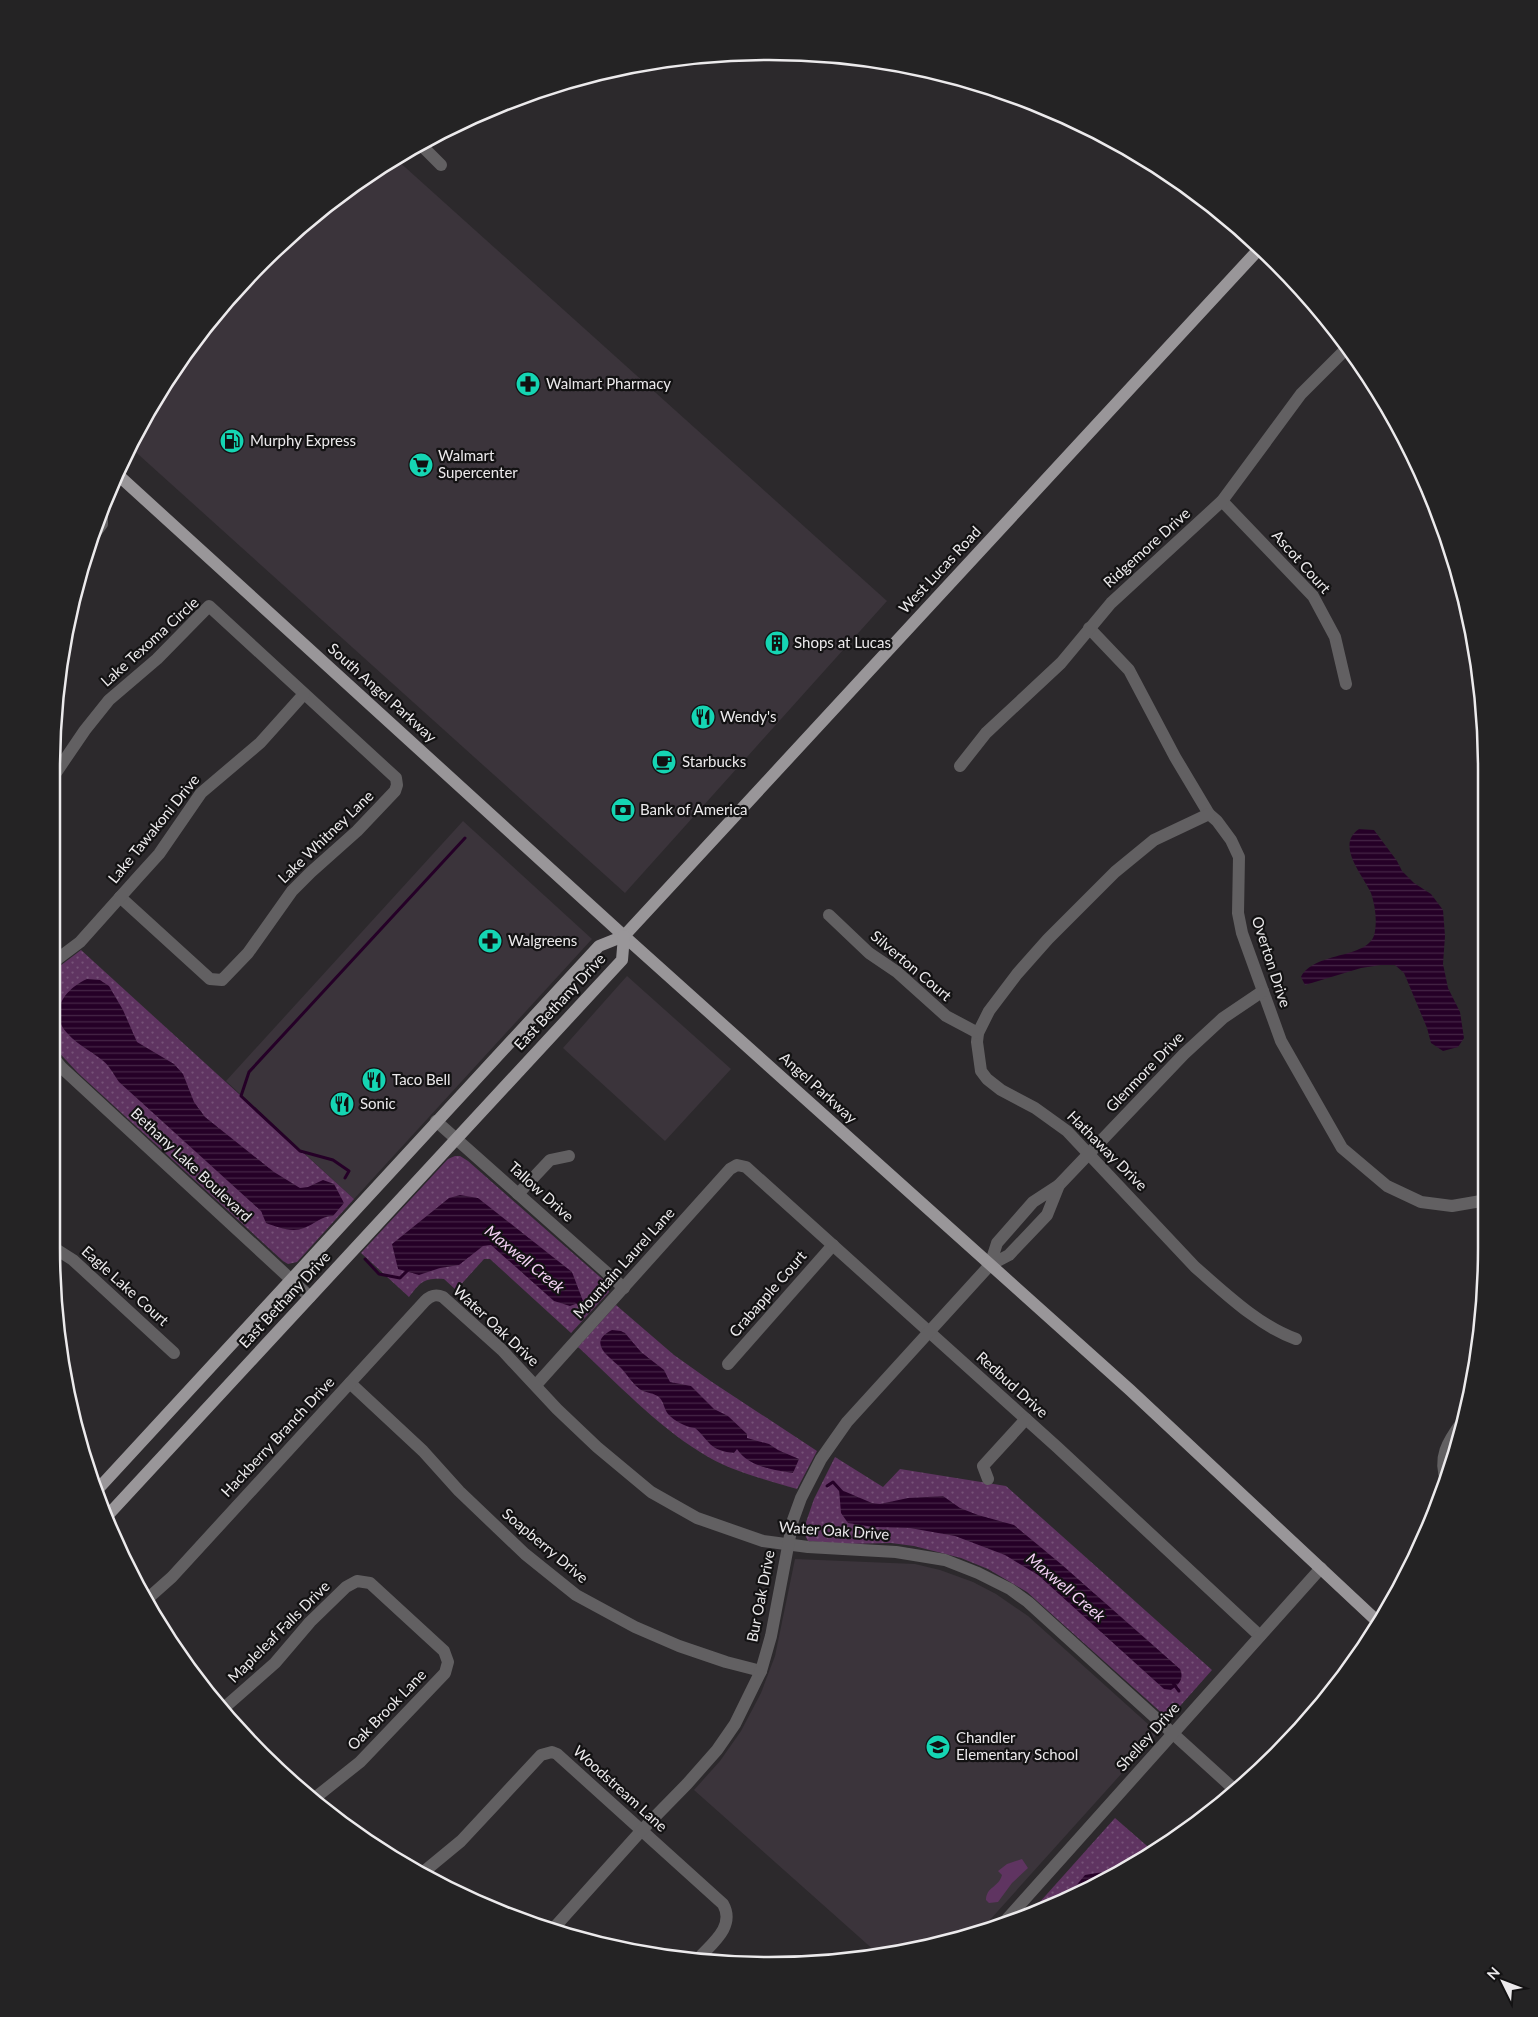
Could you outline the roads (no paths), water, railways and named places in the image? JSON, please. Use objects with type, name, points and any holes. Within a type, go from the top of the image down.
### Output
[{"type":"main road","name":"West Lucas Road","points":[[624,936],[1255,254]]},
{"type":"main road","name":"South Angel Parkway","points":[[122,479],[624,936]]},
{"type":"main road","name":"East Bethany Drive","points":[[101,1485],[599,946],[624,936],[622,960],[111,1512]]},
{"type":"main road","name":"Angel Parkway","points":[[624,936],[1130,1390],[1374,1618]]},
{"type":"street","points":[[425,150],[442,165]]},
{"type":"street","name":"Ridgemore Drive","points":[[960,766],[986,733],[1061,663],[1111,603],[1222,501],[1301,394],[1343,353]]},
{"type":"street","name":"Ascot Court","points":[[1222,501],[1313,596],[1335,636],[1346,684]]},
{"type":"street","name":"Lake Texoma Circle","points":[[60,767],[85,730],[109,700],[157,659],[209,606],[304,694]]},
{"type":"street","name":"Overton Drive","points":[[1089,628],[1129,670],[1175,757],[1208,814],[1216,820],[1231,840],[1239,857],[1238,913],[1242,934],[1281,1041],[1342,1148],[1387,1186],[1421,1202],[1452,1206],[1478,1202]]},
{"type":"street","name":"Lake Tawakoni Drive","points":[[60,957],[80,942],[158,854],[201,793],[260,743],[304,694]]},
{"type":"street","name":"Lake Whitney Lane","points":[[120,897],[210,979],[222,980],[248,953],[292,891],[357,831],[395,791],[398,785],[394,775],[304,694]]},
{"type":"street","name":"Hathaway Drive","points":[[1208,814],[1154,840],[1115,872],[1048,939],[1017,974],[988,1011],[978,1033],[977,1042],[981,1071],[987,1080],[1001,1090],[1043,1114],[1067,1131],[1201,1272],[1268,1326],[1296,1339]]},
{"type":"street","name":"Silverton Court","points":[[829,915],[863,948],[897,972],[946,1016],[978,1033]]},
{"type":"street","name":"Glenmore Drive","points":[[990,1265],[996,1243],[1033,1202],[1059,1185],[1184,1054],[1223,1018],[1263,991]]},
{"type":"street","name":"Bethany Lake Boulevard","points":[[60,1066],[310,1297]]},
{"type":"street","name":"Tallow Drive","points":[[436,1122],[624,1288]]},
{"type":"street","points":[[518,1194],[550,1160],[569,1156]]},
{"type":"street","name":"Redbud Drive","points":[[737,1166],[746,1167],[930,1332],[1260,1636]]},
{"type":"street","name":"Mountain Laurel Lane","points":[[536,1385],[730,1169],[737,1166]]},
{"type":"street","name":"Glenmore Drive","points":[[990,1265],[1009,1256],[1047,1215],[1059,1185]]},
{"type":"street","name":"Crabapple Court","points":[[728,1364],[833,1245]]},
{"type":"street","name":"Eagle Lake Court","points":[[60,1252],[73,1260],[174,1353]]},
{"type":"street","name":"Bur Oak Drive","points":[[557,1924],[641,1831],[687,1784],[735,1724],[761,1671],[771,1636],[792,1520],[821,1459],[861,1406],[990,1265]]},
{"type":"street","name":"Water Oak Drive","points":[[436,1295],[443,1296],[502,1350],[557,1409],[596,1446],[652,1492],[697,1518],[763,1541],[787,1545],[896,1552],[945,1560],[978,1572],[1010,1589],[1028,1602],[1230,1786]]},
{"type":"street","name":"Hackberry Branch Drive","points":[[151,1595],[172,1577],[428,1298],[436,1295]]},
{"type":"street","name":"Soapberry Drive","points":[[350,1383],[423,1451],[459,1491],[525,1554],[576,1595],[635,1627],[679,1646],[726,1662],[761,1671]]},
{"type":"street","points":[[988,1479],[983,1466],[1026,1419]]},
{"type":"street","points":[[1444,1463],[1447,1442],[1454,1433]]},
{"type":"street","name":"Shelley Drive","points":[[1012,1913],[1320,1568]]},
{"type":"street","name":"Mapleleaf Falls Drive","points":[[227,1704],[275,1663],[310,1622],[346,1587],[357,1581]]},
{"type":"street","name":"Oak Brook Lane","points":[[319,1795],[360,1762],[441,1677],[447,1668],[444,1651],[370,1583],[357,1581]]},
{"type":"street","name":"Woodstream Lane","points":[[427,1869],[462,1840],[545,1753],[552,1752],[558,1754],[723,1904],[728,1916],[725,1928],[703,1953]]},
{"type":"water","points":[[1359,829],[1374,830],[1397,861],[1402,871],[1414,883],[1431,894],[1443,910],[1445,936],[1443,964],[1448,988],[1460,1012],[1464,1038],[1458,1047],[1443,1051],[1431,1043],[1427,1028],[1404,973],[1395,965],[1361,968],[1305,985],[1301,977],[1308,968],[1318,962],[1364,947],[1372,940],[1376,926],[1374,902],[1350,852],[1352,836]]},
{"type":"water","points":[[87,979],[100,980],[109,986],[123,1010],[137,1042],[174,1064],[183,1074],[194,1102],[205,1117],[274,1172],[300,1188],[308,1187],[323,1180],[334,1184],[344,1203],[333,1216],[325,1217],[304,1228],[295,1230],[266,1223],[261,1211],[119,1082],[105,1062],[80,1045],[68,1034],[60,1021],[60,1006],[66,995],[79,983]]},
{"type":"water","points":[[460,1195],[478,1198],[572,1272],[583,1301],[570,1306],[554,1301],[491,1245],[483,1246],[459,1265],[440,1268],[419,1275],[398,1269],[392,1244],[449,1198]]},
{"type":"water","points":[[612,1330],[625,1333],[641,1352],[664,1370],[670,1382],[691,1386],[714,1409],[728,1416],[747,1434],[747,1438],[769,1444],[799,1459],[793,1473],[755,1464],[737,1449],[734,1453],[719,1450],[711,1445],[695,1428],[673,1419],[659,1397],[638,1388],[602,1350],[601,1340],[604,1335]]},
{"type":"water","points":[[839,1489],[872,1503],[880,1504],[908,1498],[943,1496],[960,1508],[1014,1525],[1180,1669],[1182,1675],[1180,1681],[1171,1690],[1164,1689],[1038,1575],[1005,1555],[955,1536],[910,1528],[873,1527],[848,1523],[841,1513]]},
{"type":"water","points":[[1103,1872],[1104,1872],[1074,1888],[1085,1875]]},
{"type":"waterway","points":[[345,1178],[349,1171],[333,1160],[300,1151],[241,1096],[249,1072],[465,838]]},
{"type":"waterway","name":"Maxwell Creek","points":[[365,1259],[379,1274],[400,1278],[409,1269]]},
{"type":"waterway","name":"Maxwell Creek","points":[[575,1300],[584,1309]]},
{"type":"waterway","name":"Maxwell Creek","points":[[827,1486],[833,1482],[842,1492]]},
{"type":"waterway","name":"Maxwell Creek","points":[[1173,1683],[1179,1691]]},
{"type":"place","name":"Walmart Pharmacy","points":[[528,384]]},
{"type":"place","name":"Murphy Express","points":[[232,441]]},
{"type":"place","name":"Walmart Supercenter","points":[[421,465]]},
{"type":"place","name":"Shops at Lucas","points":[[777,643]]},
{"type":"place","name":"Wendy's","points":[[703,717]]},
{"type":"place","name":"Starbucks","points":[[664,762]]},
{"type":"place","name":"Bank of America","points":[[623,810]]},
{"type":"place","name":"Walgreens","points":[[490,941]]},
{"type":"place","name":"Taco Bell","points":[[374,1080]]},
{"type":"place","name":"Sonic","points":[[342,1104]]},
{"type":"place","name":"Chandler Elementary School","points":[[938,1747]]}]
